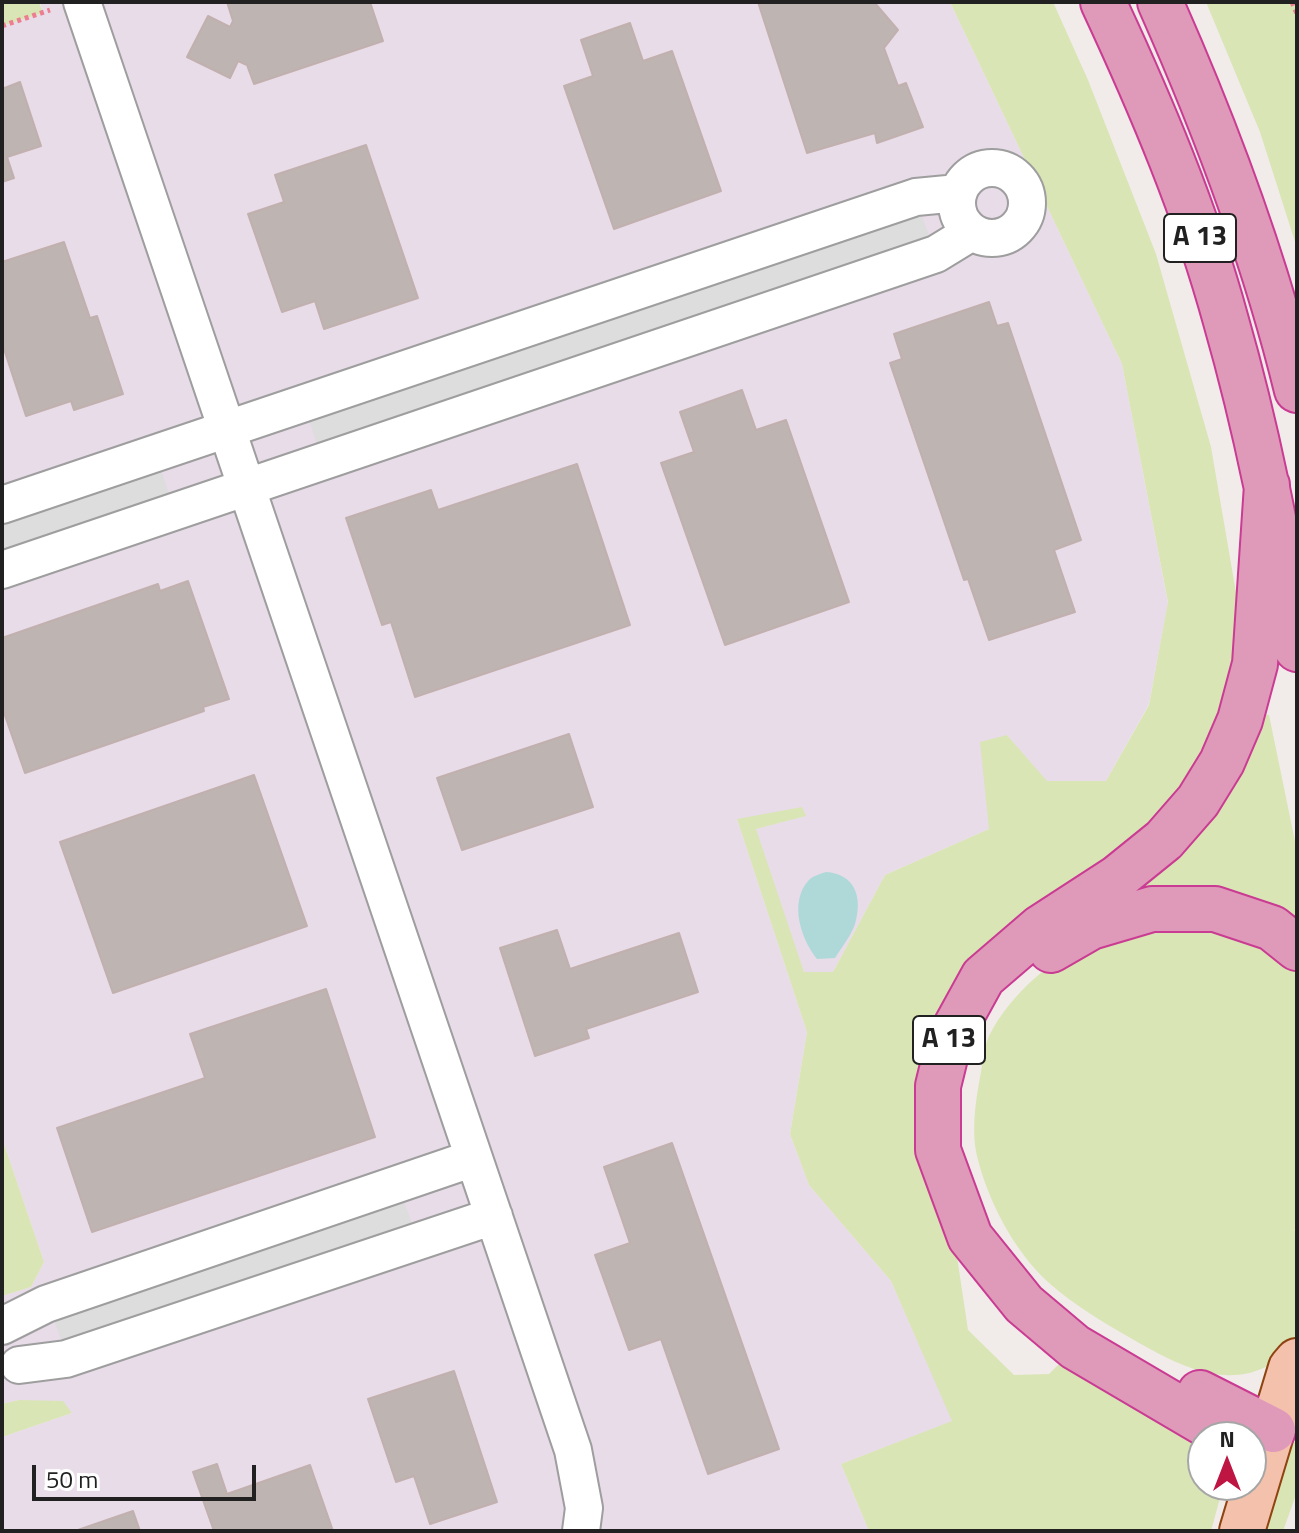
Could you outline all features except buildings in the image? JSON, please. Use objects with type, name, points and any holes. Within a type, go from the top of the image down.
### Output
[{"type":"highway","name":"A 13","points":[[1103,2],[1158,126],[1193,219],[1229,332],[1267,485],[1297,649]]},
{"type":"highway","name":"A 13","points":[[1160,2],[1224,153],[1266,271],[1297,390]]},
{"type":"highway","name":"A 13","points":[[1266,271],[1297,316]]},
{"type":"highway","name":"A 13","points":[[1232,1421],[1075,1347],[1024,1304],[970,1237],[938,1150],[938,1086],[950,1037],[983,977],[1040,928],[1117,878],[1164,840],[1198,801],[1222,762],[1240,720],[1255,664],[1267,485]]},
{"type":"highway","name":"A 13","points":[[1239,1421],[1082,1327],[1037,1290],[983,1219],[957,1148],[962,1086],[975,1036],[999,995],[1038,958],[1091,927],[1152,909],[1215,909],[1272,928],[1297,948]]},
{"type":"main road","points":[[1267,1423],[1297,1361]]},
{"type":"main road","points":[[1242,1531],[1248,1501]]},
{"type":"street","points":[[68,6],[227,429],[573,1450],[584,1508],[581,1531]]},
{"type":"street","points":[[994,167],[1006,170],[1023,185],[1027,208],[1016,229],[995,238],[983,237],[972,232],[959,215],[958,193],[972,174],[994,167]]},
{"type":"street","points":[[2,505],[916,197],[958,193]]},
{"type":"street","points":[[2,570],[936,254],[972,232]]},
{"type":"street","points":[[10,1376],[20,1356],[15,1339],[2,1326],[46,1304],[474,1158]]},
{"type":"street","points":[[10,1376],[494,1216]]},
{"type":"path","points":[[1292,2],[1297,14]]},
{"type":"path","points":[[2,26],[68,6]]},
{"type":"shaded area","points":[[40,2],[950,2],[1122,364],[1168,603],[1149,704],[1106,781],[1046,781],[1007,735],[989,829],[885,875],[833,972],[804,973],[755,829],[805,816],[737,819],[807,1032],[790,1134],[809,1185],[891,1281],[953,1421],[841,1464],[869,1531],[2,1531],[2,1437],[72,1413],[19,1400],[2,1404],[2,1296],[31,1287],[44,1262],[2,1138],[2,26],[43,13]]},
{"type":"shaded area","points":[[919,207],[932,244],[319,451],[307,414]]},
{"type":"shaded area","points":[[159,463],[171,500],[2,557],[2,517]]},
{"type":"shaded area","points":[[401,1192],[414,1230],[64,1349],[51,1312]]},
{"type":"green space","points":[[2,2],[39,2],[43,13],[2,26]]},
{"type":"green space","points":[[950,2],[1053,2],[1088,80],[1156,254],[1211,447],[1240,616],[1227,714],[1177,803],[958,979],[956,1250],[968,1330],[1014,1375],[1049,1374],[1060,1363],[1187,1429],[1187,1501],[1219,1501],[1211,1531],[869,1531],[841,1464],[952,1421],[891,1281],[809,1185],[790,1134],[807,1032],[737,819],[802,807],[806,816],[756,829],[804,972],[833,972],[885,875],[989,829],[980,742],[1007,735],[1047,781],[1106,781],[1149,705],[1168,602],[1122,364]]},
{"type":"green space","points":[[1206,2],[1297,2],[1297,248],[1260,132]]},
{"type":"green space","points":[[1256,713],[1269,715],[1297,851],[1297,930],[1148,895],[1123,886]]},
{"type":"green space","points":[[1214,920],[1297,965],[1297,1228],[1294,1230],[1297,1232],[1297,1342],[1278,1360],[1238,1375],[1197,1370],[1155,1352],[1100,1320],[1048,1282],[1024,1256],[995,1207],[982,1173],[974,1136],[976,1103],[987,1040],[1008,1006],[1034,979],[1078,947],[1098,937]]},
{"type":"green space","points":[[2,1138],[44,1262],[31,1287],[2,1296]]},
{"type":"green space","points":[[19,1400],[63,1401],[72,1413],[2,1437],[2,1404]]},
{"type":"green space","points":[[1297,1436],[1297,1492],[1283,1531],[1264,1531],[1283,1467]]},
{"type":"water","points":[[826,872],[850,882],[858,905],[855,924],[835,958],[817,959],[802,931],[799,900],[810,879]]}]
